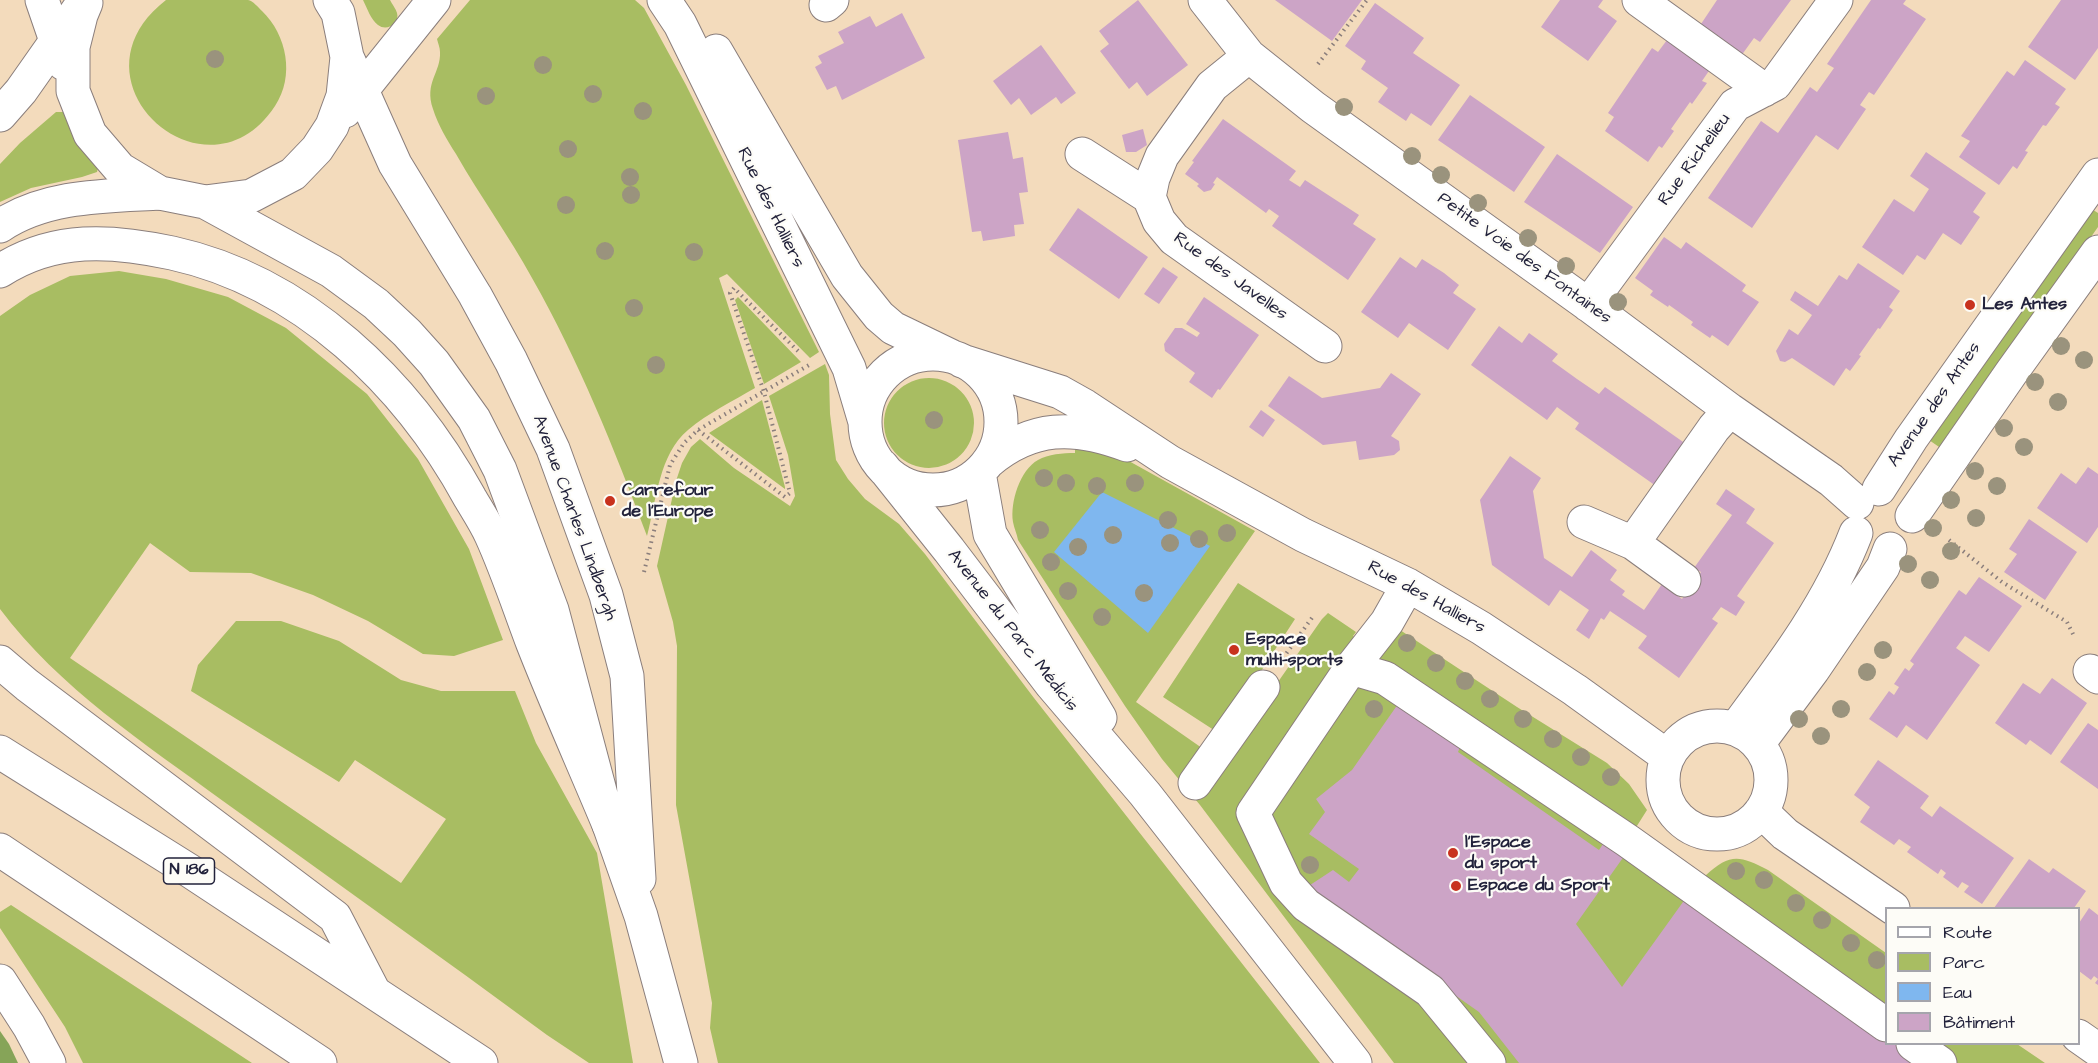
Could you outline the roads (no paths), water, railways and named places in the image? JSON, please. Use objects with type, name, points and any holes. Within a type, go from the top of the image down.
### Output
[{"type":"main road","points":[[42,0],[90,134],[120,169],[160,193]]},
{"type":"main road","points":[[0,115],[21,91],[87,0]]},
{"type":"main road","points":[[73,91],[73,47],[87,0]]},
{"type":"main road","points":[[330,0],[338,13],[347,57],[343,96],[332,126]]},
{"type":"main road","points":[[0,226],[43,206],[89,197],[160,193],[205,202],[251,195],[292,174],[317,149],[332,126],[363,91],[434,0]]},
{"type":"main road","name":"Rue des Halliers","points":[[664,0],[680,24],[849,368],[865,422]]},
{"type":"main road","name":"Rue des Halliers","points":[[687,0],[847,276],[879,316],[892,328],[957,358],[1060,392],[1170,462],[1303,535],[1408,585],[1481,628],[1575,690],[1668,757]]},
{"type":"main road","name":"Petite Voie des Fontaines","points":[[1205,0],[1249,57],[1730,410],[1831,480],[1864,509]]},
{"type":"main road","points":[[1639,0],[1764,90]]},
{"type":"main road","name":"Rue Richelieu","points":[[1588,305],[1735,105],[1775,84],[1836,0]]},
{"type":"main road","name":"Avenue Charles Lindbergh","points":[[347,57],[395,164],[475,295],[511,361],[553,449],[606,596],[627,676],[641,916]]},
{"type":"main road","points":[[1082,154],[1149,197],[1153,178],[1162,156],[1212,86],[1249,57]]},
{"type":"main road","name":"Avenue des Antes","points":[[1747,736],[1789,655],[1828,596],[1844,565],[1864,509],[2098,176]]},
{"type":"main road","name":"Rue des Javelles","points":[[1149,197],[1160,221],[1174,239],[1325,346]]},
{"type":"main road","name":"Avenue Charles Lindbergh","points":[[205,202],[331,272],[376,304],[434,363],[474,419],[500,470],[552,610],[609,825],[641,916],[679,1052]]},
{"type":"main road","points":[[0,271],[36,252],[100,242],[138,245],[180,255],[220,267],[267,290],[344,340],[372,365],[417,416],[445,454],[490,533],[533,644],[609,825]]},
{"type":"main road","points":[[1747,736],[1813,670],[1883,567],[1890,549],[1904,540],[1912,516],[2011,373],[2097,256]]},
{"type":"main road","points":[[936,354],[957,358],[977,370],[997,397],[1000,431],[996,448],[983,468],[956,486],[929,490],[903,483],[882,466],[869,445],[865,422],[872,391],[892,368],[905,360],[920,355],[936,354]]},
{"type":"main road","points":[[1633,543],[1714,428],[1730,410]]},
{"type":"main road","name":"Rue des Halliers","points":[[983,468],[1017,441],[1046,433],[1069,431],[1090,433],[1110,439],[1170,462]]},
{"type":"main road","name":"Avenue du Parc Médicis","points":[[882,466],[1051,684],[1145,794],[1355,1063]]},
{"type":"main road","name":"Avenue du Parc Médicis","points":[[983,468],[990,534],[1145,794]]},
{"type":"main road","name":"Avenue des Antes","points":[[1864,509],[1888,489],[1905,499],[1912,516]]},
{"type":"main road","points":[[1864,509],[1870,546],[1890,549]]},
{"type":"main road","points":[[1584,522],[1633,543],[1684,580]]},
{"type":"main road","points":[[1408,585],[1387,622],[1351,669],[1253,813],[1286,883],[1306,904],[1430,991],[1489,1063]]},
{"type":"main road","points":[[0,662],[27,685],[335,917],[376,994]]},
{"type":"main road","points":[[1351,669],[1385,678],[1628,841],[1885,1024]]},
{"type":"main road","points":[[1195,783],[1263,687]]},
{"type":"main road","points":[[1718,726],[1747,736],[1767,758],[1771,783],[1769,795],[1761,812],[1752,822],[1736,831],[1722,834],[1703,832],[1686,824],[1673,811],[1665,795],[1663,775],[1668,757],[1678,742],[1694,731],[1718,726]]},
{"type":"main road","name":"N 186","points":[[0,752],[190,871],[481,1063]]},
{"type":"main road","points":[[1761,812],[1785,834],[1890,907]]},
{"type":"main road","points":[[0,850],[320,1063]]},
{"type":"main road","points":[[0,981],[29,1026],[49,1063]]},
{"type":"main road","points":[[2080,1037],[2098,1050]]},
{"type":"main road","points":[[1914,1045],[1940,1063]]},
{"type":"water","points":[[1102,492],[1210,546],[1148,633],[1054,552]]},
{"type":"place","name":"Les Antes","points":[[1970,305]]},
{"type":"place","name":"Carrefour de l'Europe","points":[[610,501]]},
{"type":"place","name":"Espace multi-sports","points":[[1234,650]]},
{"type":"place","name":"l'Espace du sport","points":[[1453,853]]},
{"type":"place","name":"Espace du Sport","points":[[1456,886]]}]
